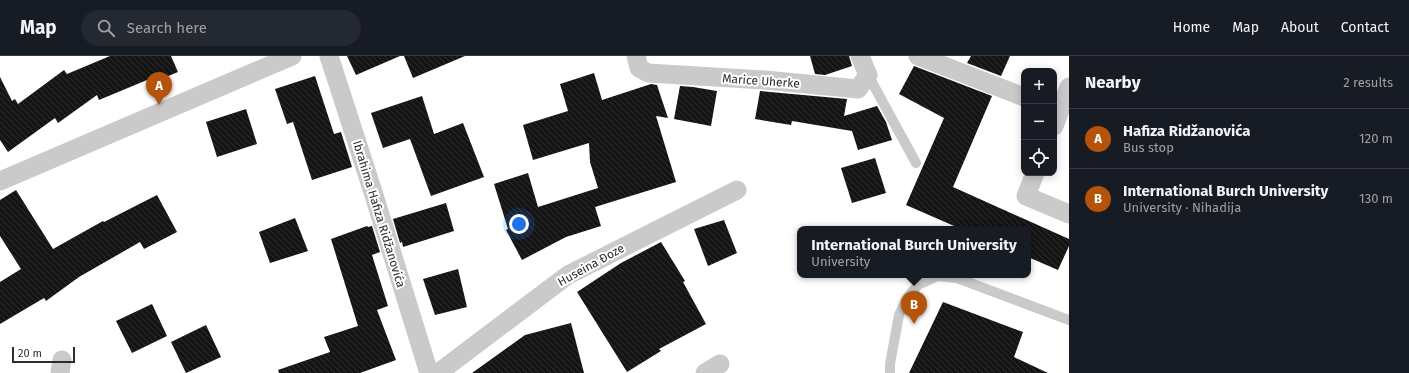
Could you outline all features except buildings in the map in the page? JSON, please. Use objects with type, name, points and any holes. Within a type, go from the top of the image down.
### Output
[{"type":"street","points":[[0,180],[292,56]]},
{"type":"street","name":"Ibrahima Hafiza Ridžanovića","points":[[329,56],[429,373]]},
{"type":"street","name":"Marice Uherke","points":[[636,56],[639,68],[648,73],[765,80],[858,89],[868,75]]},
{"type":"street","points":[[860,56],[868,75]]},
{"type":"street","points":[[918,56],[1021,96]]},
{"type":"street","points":[[1057,113],[1069,87]]},
{"type":"street","points":[[1034,176],[1026,196],[1069,214]]},
{"type":"street","name":"Huseina Đoze","points":[[438,373],[568,275],[737,190]]},
{"type":"lane","points":[[868,75],[916,163]]},
{"type":"lane","points":[[890,373],[890,364],[899,315],[907,298],[918,285],[934,278]]},
{"type":"lane","points":[[957,278],[1069,320]]},
{"type":"place","name":"Hafiza Ridžanovića","points":[[159,105]]},
{"type":"place","name":"International Burch University","points":[[914,324]]}]
